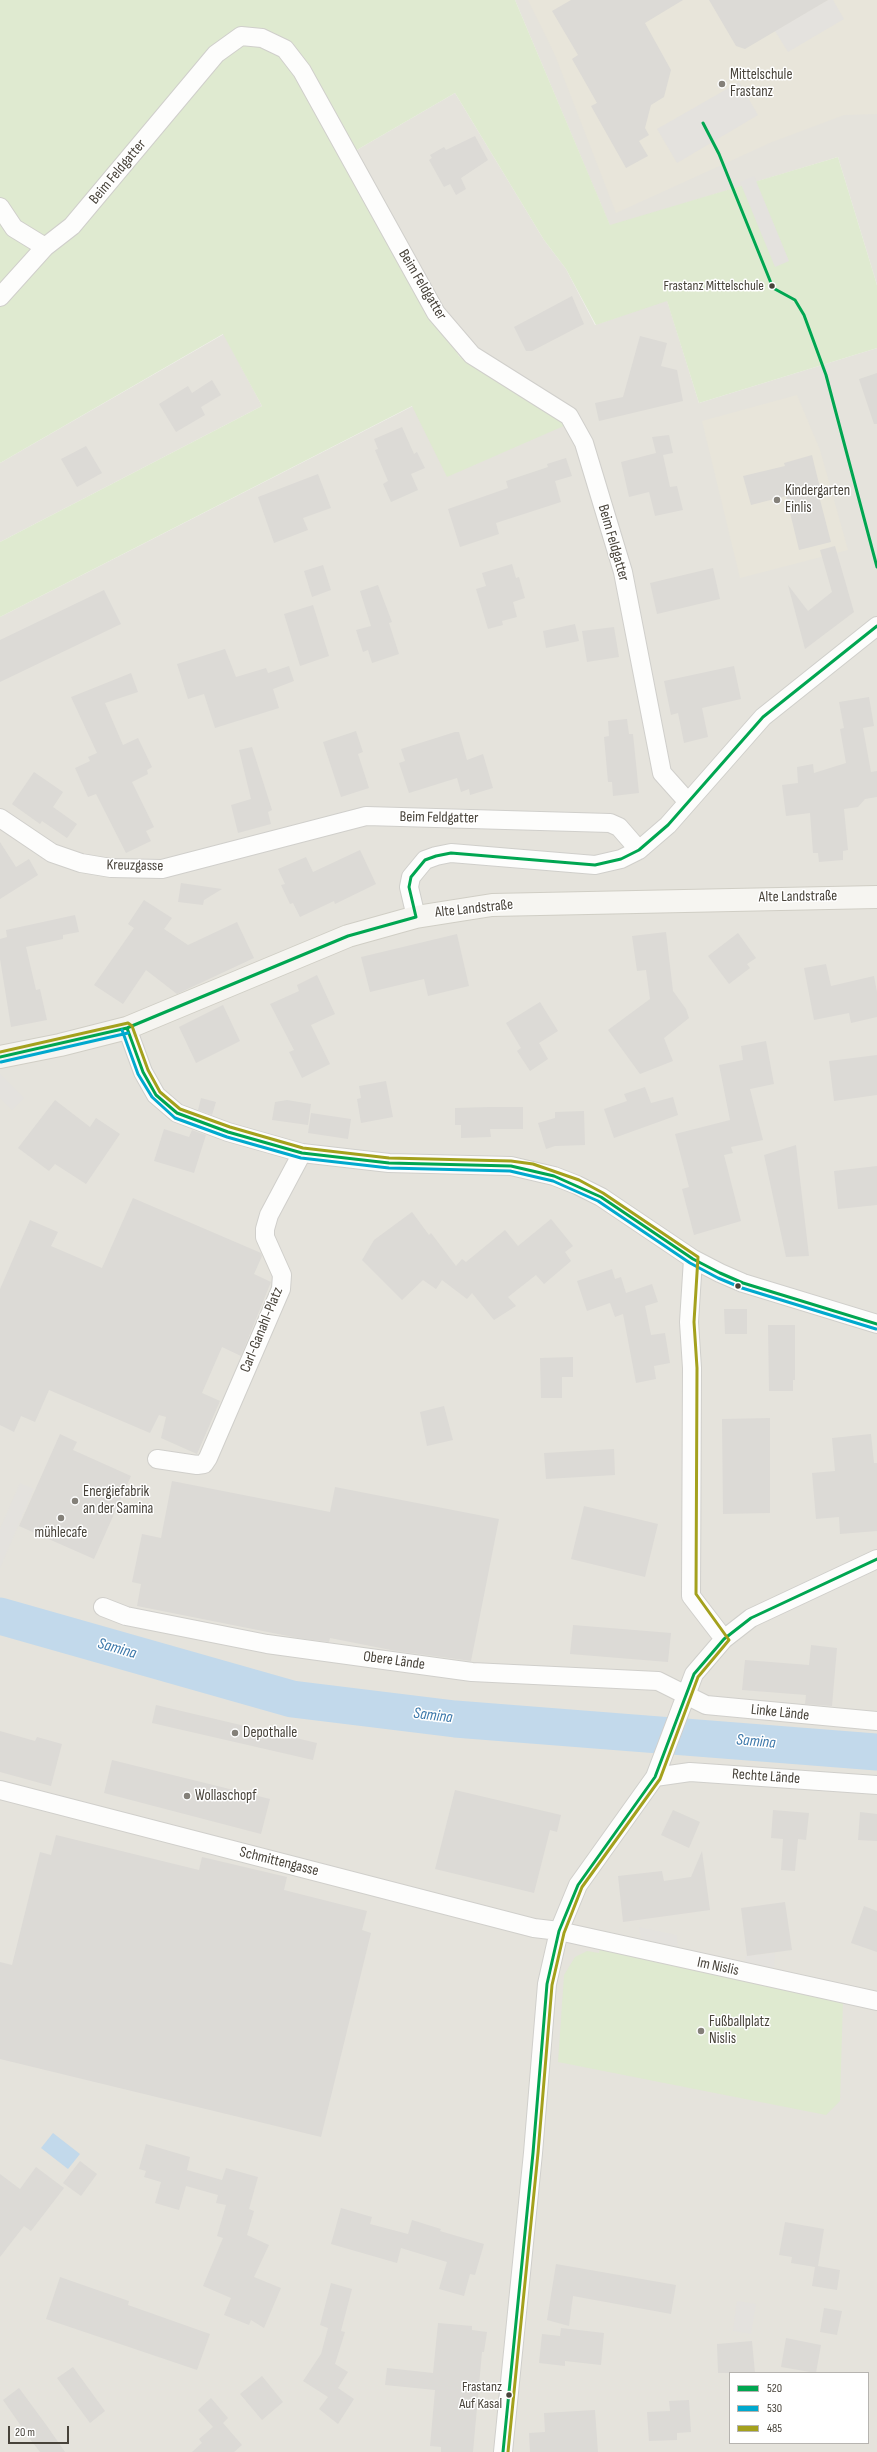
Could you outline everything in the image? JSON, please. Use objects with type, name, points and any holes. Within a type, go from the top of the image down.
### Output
[{"type":"main road","name":"Alte Landstraße","points":[[0,1056],[60,1045],[127,1028],[348,936],[416,917],[492,905],[877,897]]},
{"type":"street","name":"Beim Feldgatter","points":[[0,297],[46,247],[72,226],[216,54],[241,36],[262,38],[285,49],[302,71],[436,314],[472,355],[569,416],[584,443],[622,572],[662,773],[687,801]]},
{"type":"street","points":[[0,208],[14,228],[46,247]]},
{"type":"street","points":[[416,917],[409,887],[411,877],[425,860],[436,856],[451,853],[595,865],[621,859],[639,850],[668,825],[687,801],[763,717],[877,626]]},
{"type":"street","name":"Beim Feldgatter","points":[[326,826],[366,816],[610,823],[619,828],[639,850]]},
{"type":"street","name":"Kreuzgasse","points":[[0,818],[52,853],[81,863],[111,868],[162,869],[326,826]]},
{"type":"street","points":[[127,1028],[143,1072],[153,1089],[177,1113],[228,1132],[302,1153],[389,1163],[511,1166],[532,1169],[578,1184],[601,1197],[693,1259],[743,1283],[877,1324]]},
{"type":"street","name":"Carl-Ganahl-Platz","points":[[157,1459],[197,1465],[204,1464],[208,1458],[281,1289],[282,1275],[265,1238],[265,1229],[269,1215],[302,1153]]},
{"type":"street","points":[[693,1259],[689,1322],[692,1368],[691,1596],[724,1639]]},
{"type":"street","points":[[503,2452],[533,2153],[547,1984],[559,1931],[578,1884],[658,1769],[694,1674],[724,1639],[751,1618],[877,1559]]},
{"type":"street","name":"Obere Lände","points":[[103,1607],[126,1616],[267,1644],[472,1672],[658,1681],[683,1703]]},
{"type":"street","name":"Linke Lände","points":[[683,1703],[877,1721]]},
{"type":"street","name":"Rechte Lände","points":[[658,1769],[877,1785]]},
{"type":"street","name":"Schmittengasse","points":[[0,1790],[516,1923],[559,1931]]},
{"type":"street","name":"Im Nislis","points":[[559,1931],[877,2001]]},
{"type":"shaded area","name":"Mittelschule Frastanz","points":[[515,0],[877,0],[877,285],[838,157],[610,226]]},
{"type":"shaded area","name":"Mittelschule Frastanz","points":[[528,0],[877,0],[877,114],[844,115],[772,142],[616,213],[555,55]]},
{"type":"shaded area","points":[[828,0],[833,0],[844,19],[788,52],[775,31]]},
{"type":"shaded area","points":[[739,82],[758,115],[677,163],[657,129]]},
{"type":"shaded area","points":[[455,93],[544,240],[566,269],[595,325],[667,300],[699,403],[877,348],[877,2452],[0,2452],[0,617],[413,406],[566,424],[459,356],[343,158]]},
{"type":"shaded area","points":[[754,176],[789,261],[775,267],[740,182]]},
{"type":"shaded area","points":[[224,334],[262,406],[0,542],[0,463]]},
{"type":"shaded area","name":"Kindergarten Einlis","points":[[797,395],[820,450],[848,550],[740,578],[702,421]]},
{"type":"shaded area","points":[[0,1074],[24,1098],[12,1110],[0,1098]]},
{"type":"shaded area","points":[[20,1483],[34,1489],[0,1568],[0,1529]]},
{"type":"shaded area","points":[[639,1927],[677,1935],[678,1952],[642,1943]]},
{"type":"shaded area","points":[[775,1953],[774,1971],[744,1965],[746,1956]]},
{"type":"shaded area","points":[[737,2301],[756,2304],[751,2334],[733,2331]]},
{"type":"green space","points":[[0,0],[515,0],[610,225],[838,157],[877,285],[877,348],[699,403],[667,301],[596,325],[566,269],[544,240],[455,93],[343,158],[459,356],[566,425],[447,477],[412,406],[0,617],[0,542],[262,406],[223,334],[0,463]]},
{"type":"green space","name":"Fußballplatz Nislis","points":[[600,1948],[843,2000],[840,2101],[826,2115],[558,2062],[564,1975],[575,1957],[587,1951],[599,1953]]},
{"type":"water","points":[[53,2133],[80,2154],[68,2169],[41,2148]]},
{"type":"building","points":[[571,0],[683,0],[645,23],[671,70],[664,97],[651,105],[645,128],[649,135],[639,141],[648,156],[626,168],[591,106],[597,103],[572,59],[578,55],[552,11]]},
{"type":"building","points":[[709,0],[828,0],[745,49],[736,46]]},
{"type":"building","points":[[475,136],[488,160],[461,178],[466,189],[456,195],[450,184],[444,187],[429,160],[432,158],[430,155],[444,147],[446,150]]},
{"type":"building","points":[[572,296],[584,324],[532,351],[526,351],[514,327]]},
{"type":"building","points":[[640,336],[667,343],[661,366],[677,370],[683,401],[599,421],[595,403],[623,397]]},
{"type":"building","points":[[877,373],[877,424],[874,424],[859,379]]},
{"type":"building","points":[[212,380],[221,395],[201,407],[205,415],[176,432],[159,404],[188,386],[192,393]]},
{"type":"building","points":[[402,427],[414,454],[417,452],[425,468],[411,474],[418,490],[391,502],[383,484],[388,481],[375,450],[378,449],[374,439]]},
{"type":"building","points":[[669,435],[673,453],[663,455],[670,487],[677,486],[683,510],[655,516],[649,492],[629,497],[621,462],[656,453],[652,437]]},
{"type":"building","points":[[86,446],[102,473],[77,487],[61,459]]},
{"type":"building","points":[[812,455],[820,488],[817,488],[831,542],[799,550],[786,496],[751,505],[743,476],[785,466],[784,463]]},
{"type":"building","points":[[566,458],[572,476],[555,481],[561,502],[496,523],[499,534],[460,547],[448,509],[508,488],[506,481],[548,467],[547,464]]},
{"type":"building","points":[[318,474],[331,508],[303,518],[308,530],[274,543],[258,497]]},
{"type":"building","points":[[835,546],[854,612],[805,649],[788,585],[808,611],[832,592],[820,550]]},
{"type":"building","points":[[512,564],[516,578],[519,577],[525,598],[513,602],[517,617],[502,621],[503,625],[488,629],[476,589],[486,586],[482,573]]},
{"type":"building","points":[[323,565],[331,590],[312,597],[304,571]]},
{"type":"building","points":[[713,568],[720,599],[657,614],[650,583]]},
{"type":"building","points":[[378,585],[392,622],[389,623],[399,654],[372,663],[368,650],[363,652],[356,630],[371,626],[360,591]]},
{"type":"building","points":[[104,590],[121,624],[0,682],[0,640]]},
{"type":"building","points":[[313,605],[329,656],[300,666],[284,614]]},
{"type":"building","points":[[575,624],[579,641],[546,648],[543,631]]},
{"type":"building","points":[[614,627],[619,657],[587,662],[582,631]]},
{"type":"building","points":[[225,649],[236,677],[266,668],[268,673],[289,666],[294,681],[273,689],[279,708],[215,728],[204,694],[188,699],[177,664]]},
{"type":"building","points":[[734,666],[741,699],[702,708],[708,737],[684,743],[678,713],[671,715],[664,681]]},
{"type":"building","points":[[131,673],[138,692],[105,703],[123,745],[138,738],[152,767],[147,770],[148,774],[132,782],[154,827],[146,831],[151,841],[126,853],[96,794],[88,797],[75,768],[90,761],[88,757],[97,753],[71,697]]},
{"type":"building","points":[[869,697],[874,726],[863,728],[871,772],[877,771],[877,797],[865,799],[858,807],[844,809],[848,850],[843,851],[843,860],[819,862],[818,853],[813,853],[810,813],[786,816],[782,785],[798,783],[797,767],[813,764],[814,773],[846,763],[840,729],[844,728],[839,702]]},
{"type":"building","points":[[627,719],[629,734],[633,734],[639,793],[613,796],[612,782],[608,782],[604,737],[609,736],[608,721]]},
{"type":"building","points":[[356,731],[363,752],[358,754],[369,788],[341,797],[323,742]]},
{"type":"building","points":[[459,732],[467,760],[483,754],[493,788],[470,795],[469,789],[461,792],[457,778],[409,793],[399,763],[405,761],[401,749]]},
{"type":"building","points":[[252,747],[272,810],[268,812],[271,824],[238,833],[231,805],[251,799],[239,750]]},
{"type":"building","points":[[34,772],[63,792],[53,807],[77,824],[67,838],[42,821],[40,824],[12,804]]},
{"type":"building","points":[[0,842],[16,867],[29,859],[38,875],[0,899]]},
{"type":"building","points":[[360,850],[376,884],[335,904],[334,901],[300,917],[293,903],[290,904],[281,885],[285,884],[278,869],[306,857],[313,872]]},
{"type":"building","points":[[181,883],[222,889],[204,900],[203,905],[178,902]]},
{"type":"building","points":[[144,900],[172,918],[164,929],[188,945],[237,922],[254,958],[177,994],[146,970],[123,1004],[94,985],[134,928],[128,924]]},
{"type":"building","points":[[75,915],[79,932],[63,935],[63,939],[26,947],[36,990],[40,989],[47,1020],[11,1027],[0,959],[0,939],[7,937],[6,930]]},
{"type":"building","points":[[666,932],[673,991],[686,1009],[689,1018],[664,1038],[673,1061],[640,1074],[608,1030],[650,999],[646,970],[637,971],[632,936]]},
{"type":"building","points":[[738,933],[756,958],[747,964],[750,968],[729,984],[708,956]]},
{"type":"building","points":[[457,934],[469,986],[428,996],[424,979],[370,992],[361,957]]},
{"type":"building","points":[[826,964],[831,986],[874,976],[877,992],[877,1017],[851,1023],[849,1013],[814,1020],[804,968]]},
{"type":"building","points":[[317,975],[335,1014],[311,1025],[330,1064],[302,1078],[289,1052],[294,1050],[270,1004],[299,991],[297,985]]},
{"type":"building","points":[[540,1002],[558,1031],[539,1043],[548,1059],[530,1071],[517,1051],[521,1048],[506,1023]]},
{"type":"building","points":[[223,1005],[240,1041],[196,1063],[179,1027]]},
{"type":"building","points":[[766,1041],[774,1084],[750,1089],[763,1140],[731,1147],[733,1153],[724,1155],[741,1221],[694,1235],[682,1189],[689,1187],[675,1134],[730,1120],[719,1065],[743,1060],[741,1046]]},
{"type":"building","points":[[877,1055],[877,1095],[834,1101],[829,1061]]},
{"type":"building","points":[[386,1081],[393,1117],[361,1123],[357,1099],[361,1098],[359,1086]]},
{"type":"building","points":[[645,1087],[651,1103],[673,1097],[678,1115],[614,1138],[604,1109],[627,1101],[624,1094]]},
{"type":"building","points":[[201,1098],[216,1102],[212,1115],[198,1110]]},
{"type":"building","points":[[55,1100],[90,1127],[96,1118],[120,1134],[86,1184],[55,1164],[49,1171],[18,1148]]},
{"type":"building","points":[[287,1100],[311,1104],[308,1125],[272,1120],[275,1102]]},
{"type":"building","points":[[523,1107],[523,1129],[490,1129],[491,1137],[461,1138],[461,1125],[455,1125],[455,1108]]},
{"type":"building","points":[[584,1111],[585,1145],[555,1146],[546,1149],[538,1123],[555,1118],[555,1112]]},
{"type":"building","points":[[311,1113],[351,1119],[348,1139],[308,1133]]},
{"type":"building","points":[[164,1129],[189,1137],[192,1130],[206,1135],[194,1173],[154,1161]]},
{"type":"building","points":[[796,1145],[809,1256],[786,1257],[764,1155]]},
{"type":"building","points":[[877,1166],[877,1205],[838,1209],[834,1171]]},
{"type":"building","points":[[133,1198],[261,1253],[262,1256],[254,1274],[271,1282],[241,1356],[222,1347],[202,1393],[220,1401],[197,1454],[161,1438],[166,1417],[159,1415],[150,1433],[49,1390],[35,1422],[21,1416],[14,1432],[0,1425],[0,1289],[30,1220],[58,1232],[51,1246],[102,1268]]},
{"type":"building","points":[[412,1212],[429,1235],[431,1233],[456,1266],[462,1259],[466,1262],[505,1230],[518,1246],[551,1219],[573,1246],[565,1252],[571,1261],[544,1284],[536,1275],[508,1297],[516,1306],[494,1320],[472,1293],[467,1299],[442,1280],[436,1289],[423,1280],[402,1300],[362,1260],[374,1240]]},
{"type":"building","points":[[612,1269],[615,1279],[621,1277],[626,1293],[652,1284],[658,1302],[645,1306],[651,1335],[665,1333],[670,1363],[654,1366],[656,1379],[636,1383],[623,1314],[615,1317],[610,1303],[587,1311],[577,1281]]},
{"type":"building","points":[[724,1309],[747,1309],[747,1334],[725,1334]]},
{"type":"building","points":[[768,1325],[795,1325],[795,1380],[793,1380],[793,1391],[769,1391]]},
{"type":"building","points":[[573,1357],[573,1377],[562,1377],[562,1398],[541,1398],[540,1358]]},
{"type":"building","points":[[444,1406],[453,1440],[427,1446],[420,1412]]},
{"type":"building","points":[[770,1418],[770,1513],[723,1514],[722,1419]]},
{"type":"building","name":"Energiefabrik an der Samina","points":[[60,1434],[77,1442],[73,1450],[131,1476],[94,1559],[19,1526]]},
{"type":"building","points":[[871,1434],[874,1463],[877,1463],[877,1531],[840,1534],[839,1517],[816,1519],[812,1473],[835,1471],[832,1438]]},
{"type":"building","points":[[614,1449],[615,1475],[546,1479],[544,1453]]},
{"type":"building","points":[[172,1481],[330,1512],[335,1487],[499,1519],[471,1661],[396,1651],[330,1638],[329,1642],[298,1638],[137,1606],[141,1584],[132,1582],[142,1534],[161,1538]]},
{"type":"building","points":[[584,1506],[658,1524],[645,1577],[571,1559]]},
{"type":"building","points":[[573,1625],[671,1633],[668,1662],[570,1654]]},
{"type":"building","points":[[811,1645],[837,1648],[832,1706],[805,1704],[806,1695],[742,1690],[745,1660],[809,1665]]},
{"type":"building","name":"Depothalle","points":[[156,1705],[317,1743],[313,1760],[152,1723]]},
{"type":"building","points":[[0,1731],[35,1741],[37,1737],[62,1744],[51,1786],[0,1772]]},
{"type":"building","name":"Wollaschopf","points":[[112,1760],[270,1799],[261,1834],[104,1793]]},
{"type":"building","points":[[455,1790],[561,1815],[557,1832],[550,1830],[534,1893],[435,1869]]},
{"type":"building","points":[[673,1810],[700,1822],[689,1848],[661,1835]]},
{"type":"building","points":[[773,1810],[809,1813],[806,1840],[798,1839],[795,1871],[781,1870],[783,1839],[771,1838]]},
{"type":"building","points":[[860,1812],[877,1814],[877,1841],[858,1840]]},
{"type":"building","points":[[56,1835],[199,1870],[202,1857],[287,1877],[284,1890],[367,1911],[362,1930],[371,1933],[321,2137],[0,2059],[0,1962],[12,1965],[40,1852],[51,1855]]},
{"type":"building","points":[[702,1851],[710,1910],[623,1922],[618,1876],[662,1871],[664,1881],[691,1877]]},
{"type":"building","points":[[785,1902],[792,1950],[747,1956],[741,1908]]},
{"type":"building","points":[[864,1906],[877,1911],[877,1952],[851,1943]]},
{"type":"building","points":[[146,2144],[190,2157],[187,2170],[222,2180],[226,2168],[258,2177],[249,2209],[254,2211],[247,2235],[269,2245],[254,2277],[281,2288],[264,2328],[251,2320],[249,2325],[224,2315],[231,2298],[203,2286],[223,2238],[217,2236],[226,2205],[216,2203],[218,2195],[186,2186],[179,2210],[155,2203],[161,2182],[144,2177],[146,2171],[139,2169]]},
{"type":"building","points":[[80,2161],[97,2174],[81,2196],[63,2183]]},
{"type":"building","points":[[36,2167],[64,2188],[31,2231],[24,2226],[0,2257],[0,2174],[20,2189]]},
{"type":"building","points":[[341,2208],[372,2217],[370,2224],[408,2234],[412,2220],[441,2229],[440,2231],[484,2244],[475,2275],[470,2274],[464,2296],[439,2289],[447,2262],[401,2248],[397,2263],[331,2244]]},
{"type":"building","points":[[785,2222],[824,2229],[818,2266],[840,2270],[837,2290],[812,2286],[815,2267],[791,2263],[792,2257],[779,2255]]},
{"type":"building","points":[[556,2264],[676,2285],[671,2314],[573,2296],[569,2326],[547,2320]]},
{"type":"building","points":[[60,2277],[129,2301],[128,2305],[210,2334],[197,2370],[46,2319]]},
{"type":"building","points":[[331,2283],[352,2289],[341,2331],[345,2332],[335,2364],[348,2372],[338,2388],[354,2399],[338,2424],[319,2409],[328,2397],[303,2381],[321,2354],[328,2328],[320,2325]]},
{"type":"building","points":[[824,2308],[842,2311],[837,2335],[820,2332]]},
{"type":"building","points":[[438,2323],[472,2326],[472,2330],[487,2332],[484,2352],[482,2352],[473,2452],[441,2452],[441,2447],[430,2446],[435,2390],[385,2385],[387,2368],[433,2373]]},
{"type":"building","points":[[561,2328],[604,2333],[601,2365],[565,2361],[565,2366],[539,2363],[542,2334],[560,2336]]},
{"type":"building","points":[[786,2338],[821,2345],[816,2372],[781,2367]]},
{"type":"building","points":[[752,2341],[755,2372],[718,2373],[717,2344]]},
{"type":"building","points":[[73,2367],[105,2411],[90,2423],[57,2378]]},
{"type":"building","points":[[262,2376],[283,2402],[262,2420],[240,2394]]},
{"type":"building","points":[[19,2388],[65,2452],[40,2452],[30,2439],[3,2400]]},
{"type":"building","points":[[211,2398],[228,2418],[223,2423],[242,2445],[234,2452],[192,2452],[202,2443],[199,2439],[213,2427],[198,2410]]},
{"type":"building","points":[[689,2400],[691,2432],[677,2433],[677,2440],[649,2441],[647,2412],[670,2411],[669,2401]]},
{"type":"building","points":[[595,2410],[598,2452],[530,2452],[529,2433],[545,2432],[544,2413]]},
{"type":"waterway","name":"Samina","points":[[0,1616],[292,1699],[455,1719],[877,1752]]},
{"type":"transit line","name":"520","points":[[703,123],[719,154],[773,288],[795,300],[804,315],[826,375],[877,567]]},
{"type":"transit line","name":"520","points":[[0,1057],[127,1028],[348,936],[416,917],[409,887],[411,877],[425,860],[436,856],[451,853],[595,865],[621,859],[639,850],[668,825],[763,717],[877,626]]},
{"type":"transit line","name":"485","points":[[0,1052],[128,1023],[132,1026],[148,1070],[160,1092],[180,1109],[230,1127],[303,1148],[389,1158],[511,1161],[533,1164],[579,1180],[603,1193],[698,1257],[694,1322],[697,1368],[696,1594],[729,1640],[698,1677],[660,1779],[582,1887],[564,1933],[552,1985],[538,2153],[508,2452]]},
{"type":"transit line","name":"520","points":[[127,1028],[143,1072],[156,1095],[177,1113],[228,1132],[302,1153],[389,1163],[511,1166],[554,1176],[601,1197],[693,1259],[720,1273],[743,1283],[877,1324]]},
{"type":"transit line","name":"530","points":[[122,1030],[138,1074],[152,1097],[175,1118],[227,1137],[301,1158],[389,1168],[510,1171],[553,1181],[598,1201],[690,1263],[718,1278],[742,1288],[876,1329]]},
{"type":"transit line","name":"530","points":[[1,1062],[128,1033]]},
{"type":"transit line","name":"520","points":[[503,2452],[533,2153],[547,1984],[559,1931],[578,1885],[655,1777],[694,1674],[724,1639],[751,1618],[877,1559]]},
{"type":"place","name":"Mittelschule Frastanz","points":[[722,84]]},
{"type":"place","name":"Frastanz Mittelschule","points":[[772,286]]},
{"type":"place","name":"Kindergarten Einlis","points":[[777,500]]},
{"type":"place","name":"Energiefabrik an der Samina","points":[[75,1501]]},
{"type":"place","name":"mühlecafe","points":[[61,1518]]},
{"type":"place","name":"Depothalle","points":[[235,1733]]},
{"type":"place","name":"Wollaschopf","points":[[187,1796]]},
{"type":"place","name":"Fußballplatz Nislis","points":[[701,2031]]},
{"type":"place","name":"Frastanz Auf Kasal","points":[[509,2395]]}]
